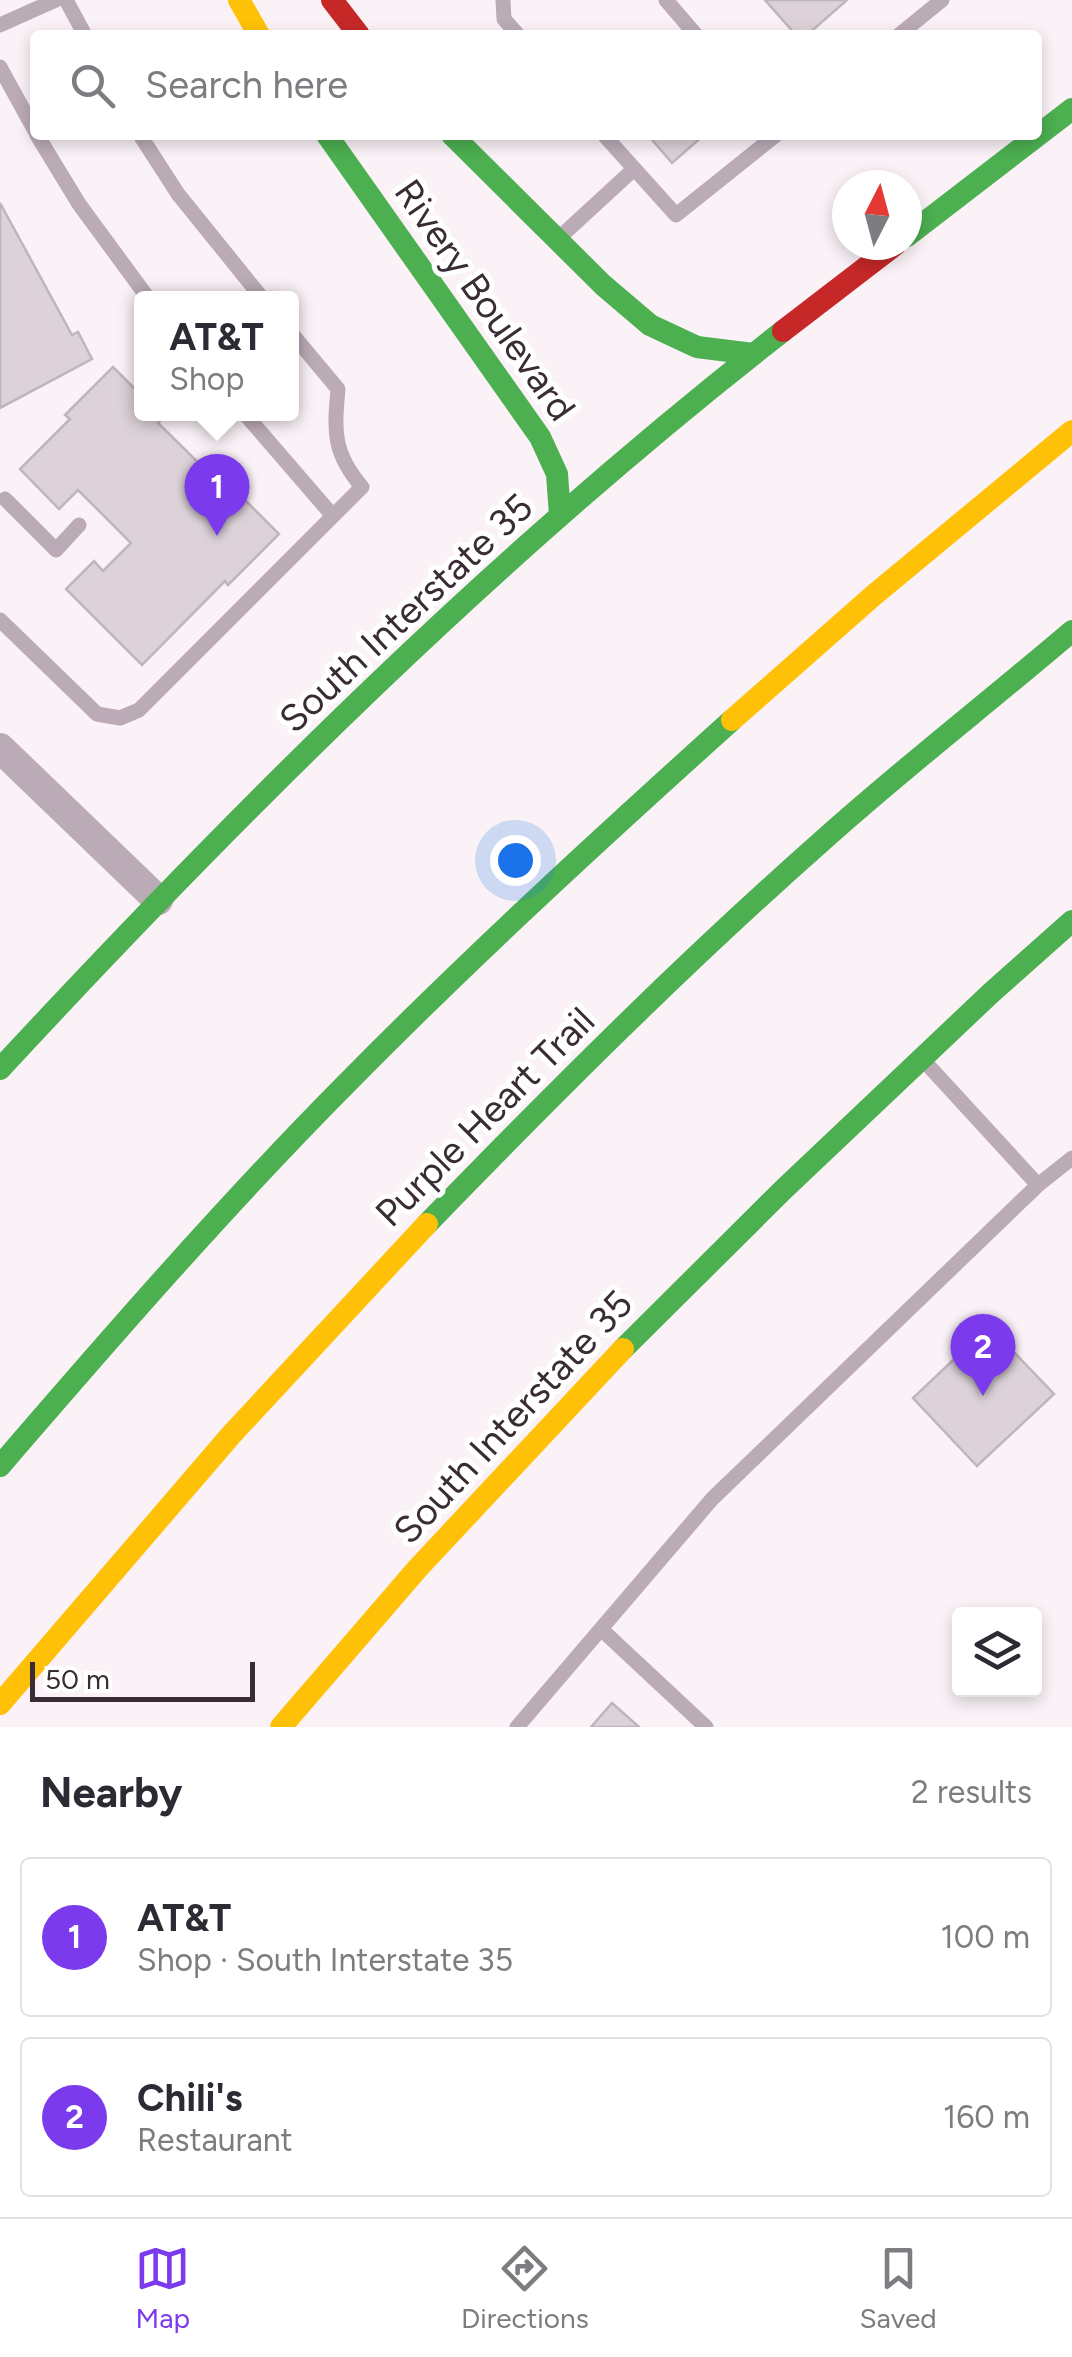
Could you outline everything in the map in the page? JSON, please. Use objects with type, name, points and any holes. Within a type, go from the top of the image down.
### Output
[{"type":"main road","points":[[238,0],[256,30]]},
{"type":"main road","points":[[332,0],[355,30]]},
{"type":"main road","points":[[1042,131],[1072,108]]},
{"type":"main road","name":"Rivery Boulevard","points":[[331,140],[540,437],[563,497],[560,515]]},
{"type":"main road","name":"Rivery Boulevard","points":[[457,140],[556,240],[650,325],[696,347],[753,354]]},
{"type":"main road","points":[[922,224],[1031,140]]},
{"type":"main road","name":"South Interstate 35","points":[[0,1069],[158,900],[560,515],[753,354],[875,260]]},
{"type":"main road","points":[[0,1466],[131,1314],[319,1111],[466,967],[693,753],[954,526],[1072,431]]},
{"type":"main road","name":"Purple Heart Trail","points":[[0,1704],[121,1558],[254,1408],[509,1138],[645,1006],[866,803],[1072,631]]},
{"type":"main road","name":"South Interstate 35","points":[[281,1727],[501,1477],[624,1345],[922,1059],[1072,922]]},
{"type":"street","points":[[0,748],[158,900]]},
{"type":"lane","points":[[0,25],[56,0]]},
{"type":"lane","points":[[66,0],[82,30]]},
{"type":"lane","points":[[504,0],[504,19],[514,30]]},
{"type":"lane","points":[[666,0],[692,30]]},
{"type":"lane","points":[[905,30],[942,0]]},
{"type":"lane","points":[[0,68],[30,122]]},
{"type":"lane","points":[[40,140],[79,204],[143,291]]},
{"type":"lane","points":[[143,140],[178,194],[256,291]]},
{"type":"lane","points":[[608,140],[676,215],[770,140]]},
{"type":"lane","points":[[556,240],[634,169]]},
{"type":"lane","points":[[0,620],[98,714],[120,718],[139,710],[362,487],[346,468],[338,450],[338,390],[299,343]]},
{"type":"lane","points":[[252,421],[334,516]]},
{"type":"lane","points":[[2,499],[56,550],[79,525]]},
{"type":"lane","points":[[922,1059],[1038,1185]]},
{"type":"lane","points":[[517,1727],[712,1500],[1038,1185],[1072,1158]]},
{"type":"lane","points":[[601,1629],[706,1727]]},
{"type":"building","points":[[765,0],[847,0],[813,30],[792,30]]},
{"type":"building","points":[[652,140],[698,140],[672,163]]},
{"type":"building","points":[[0,203],[72,335],[78,332],[92,359],[0,408]]},
{"type":"building","points":[[113,367],[134,388],[134,421],[160,421],[228,492],[233,488],[279,534],[228,585],[225,581],[142,665],[66,589],[94,561],[103,571],[131,543],[78,490],[59,509],[20,469],[70,419],[65,415]]},
{"type":"building","points":[[989,1326],[1054,1394],[977,1466],[913,1398]]},
{"type":"building","points":[[612,1703],[639,1727],[591,1727]]},
{"type":"traffic: fast","points":[[1042,132],[1072,109]]},
{"type":"traffic: fast","points":[[331,140],[540,437],[557,474],[560,515]]},
{"type":"traffic: fast","points":[[457,140],[603,285],[650,325],[697,347],[753,354]]},
{"type":"traffic: fast","points":[[922,224],[1032,140]]},
{"type":"traffic: fast","points":[[0,1069],[185,874],[376,684],[575,503],[783,331]]},
{"type":"traffic: fast","points":[[427,1224],[620,1029],[770,888],[1072,631]]},
{"type":"traffic: fast","points":[[0,1466],[213,1224],[346,1084],[536,899],[732,720]]},
{"type":"traffic: fast","points":[[623,1349],[784,1189],[1072,921]]},
{"type":"traffic: slow","points":[[239,0],[256,30]]},
{"type":"traffic: slow","points":[[732,720],[874,595],[1072,431]]},
{"type":"traffic: slow","points":[[0,1704],[231,1435],[427,1224]]},
{"type":"traffic: slow","points":[[281,1727],[418,1568],[623,1349]]},
{"type":"traffic: jam","points":[[332,0],[355,30]]},
{"type":"traffic: jam","points":[[783,331],[875,260]]},
{"type":"place","name":"AT&T","points":[[217,536]]},
{"type":"place","name":"Chili's","points":[[983,1396]]}]
